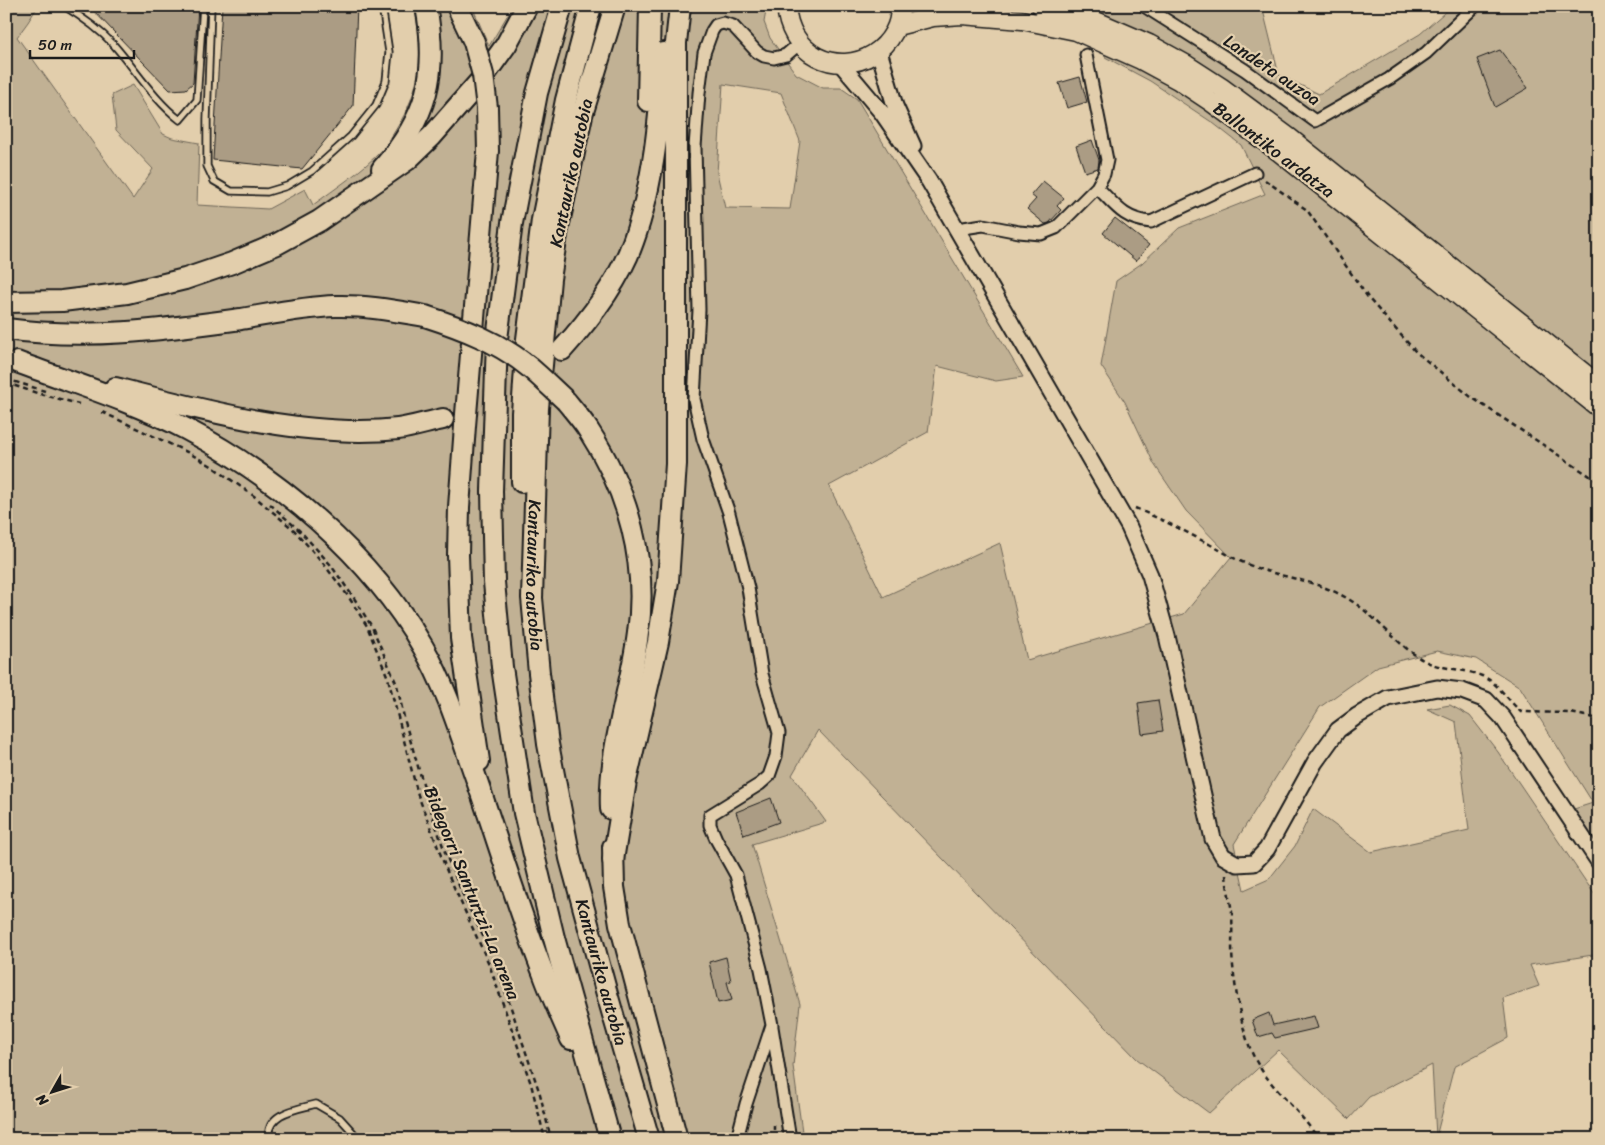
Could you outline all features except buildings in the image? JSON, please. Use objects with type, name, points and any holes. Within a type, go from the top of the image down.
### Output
[{"type":"highway","points":[[364,190],[397,151],[419,115],[428,90],[432,64],[431,32],[426,6]]},
{"type":"highway","points":[[457,6],[474,42],[484,75],[487,108],[488,151],[459,506],[458,555],[462,638],[488,814]]},
{"type":"highway","points":[[6,302],[62,302],[127,293],[186,279],[232,263],[277,244],[319,221],[407,160],[481,80],[506,45],[527,6]]},
{"type":"highway","name":"Kantauriko autobia","points":[[562,6],[535,102],[512,223],[497,339],[492,491],[494,582],[502,667],[524,813],[552,929],[610,1139]]},
{"type":"highway","points":[[532,598],[522,494],[522,413],[527,338],[542,220],[566,100],[591,6]]},
{"type":"highway","name":"Kantauriko autobia","points":[[615,6],[582,114],[558,228],[550,278],[538,408],[532,598],[548,744],[570,858],[649,1139]]},
{"type":"highway","points":[[648,183],[650,6]]},
{"type":"highway","points":[[562,350],[594,311],[614,281],[632,244],[641,216],[660,116],[667,6]]},
{"type":"highway","points":[[613,860],[626,781],[658,642],[668,581],[676,464],[676,52],[680,6]]},
{"type":"highway","points":[[6,328],[35,333],[126,333],[335,306],[382,308],[425,316],[456,326],[491,342],[528,366],[566,401],[589,430],[611,469],[627,509],[636,544],[641,590],[638,633],[617,736],[611,789],[614,887],[620,924],[677,1139]]},
{"type":"highway","points":[[12,360],[125,403],[184,428],[238,459],[281,488],[322,524],[363,565],[404,616],[424,647],[438,677],[544,975],[603,1116]]},
{"type":"highway","points":[[12,360],[180,404],[282,424],[325,429],[372,430],[400,428],[443,419]]},
{"type":"main road","points":[[785,8],[791,29],[808,52],[829,62],[841,64],[854,63],[879,52],[897,26],[900,6]]},
{"type":"main road","name":"Ballontiko ardatza","points":[[1041,6],[1082,15],[1149,44],[1221,87],[1290,138],[1599,385]]},
{"type":"main road","name":"Ballontiko ardatza","points":[[897,26],[933,16],[962,14],[1022,20],[1076,32],[1149,64],[1211,102],[1279,152],[1599,408]]},
{"type":"street","name":"Landeta auzoa","points":[[1144,6],[1245,70],[1315,121],[1389,79],[1426,53],[1475,6]]},
{"type":"street","points":[[790,1139],[761,969],[736,875],[722,852],[710,825],[710,815],[760,784],[769,776],[776,756],[779,733],[762,674],[748,588],[729,513],[703,439],[694,400],[699,310],[695,147],[704,53],[712,30],[716,25],[723,23],[733,26],[757,52],[764,56],[774,58],[786,55],[800,43]]},
{"type":"street","points":[[879,52],[895,106],[929,181]]},
{"type":"street","points":[[958,229],[983,225],[1041,234],[1056,228],[1097,187],[1104,174],[1107,160],[1086,55]]},
{"type":"street","points":[[841,64],[883,114],[929,181],[1129,527],[1150,575],[1182,697],[1214,839],[1223,856],[1237,864],[1254,863],[1267,849],[1315,762],[1338,730],[1357,716],[1388,698],[1437,688],[1462,691],[1486,700],[1503,718],[1599,862]]},
{"type":"street","points":[[1097,187],[1123,213],[1137,221],[1151,222],[1255,173]]},
{"type":"street","points":[[737,1139],[746,1104],[772,1025]]},
{"type":"lane","points":[[64,6],[89,22],[113,44],[155,97],[180,120],[197,100],[203,6]]},
{"type":"lane","points":[[211,6],[207,166],[214,181],[231,192],[267,192],[287,186],[312,171],[351,136],[376,105],[386,81],[389,52],[382,6]]},
{"type":"lane","points":[[269,1139],[270,1125],[280,1114],[316,1104],[340,1118],[359,1139]]},
{"type":"path","points":[[1255,173],[1307,210],[1369,299],[1416,352],[1471,397],[1599,482]]},
{"type":"path","points":[[6,379],[82,401]]},
{"type":"path","points":[[6,383],[84,406]]},
{"type":"path","points":[[98,408],[166,438],[212,462],[259,495],[301,532],[330,564],[354,598],[372,628],[397,685],[405,722],[431,811],[462,894],[488,946],[505,990],[540,1094],[551,1139]]},
{"type":"path","name":"Bidegorri Santurtzi-La arena","points":[[101,412],[187,452],[210,465],[254,496],[294,530],[323,563],[348,596],[367,626],[388,678],[418,795],[448,874],[489,964],[531,1084],[545,1139]]},
{"type":"path","points":[[1113,500],[1153,516],[1245,564],[1326,587],[1351,600],[1365,610],[1394,637],[1425,661],[1484,676],[1521,712],[1564,712],[1599,719]]},
{"type":"path","points":[[1226,858],[1226,877],[1232,913],[1233,965],[1240,1013],[1250,1047],[1257,1062],[1286,1100],[1310,1125],[1318,1139]]},
{"type":"shaded area","points":[[6,6],[38,6],[17,37],[133,199],[153,169],[116,130],[112,95],[133,85],[163,134],[172,138],[199,143],[197,205],[268,209],[305,189],[313,205],[357,172],[386,146],[404,115],[416,85],[420,56],[414,6],[472,6],[489,46],[513,6],[767,6],[764,22],[770,38],[796,74],[823,88],[841,88],[857,99],[1023,377],[996,381],[937,366],[928,432],[829,486],[883,597],[1000,543],[1027,660],[1184,614],[1231,557],[1186,511],[1154,464],[1125,402],[1101,366],[1116,281],[1142,263],[1179,228],[1265,194],[1241,145],[1213,123],[1150,81],[1105,57],[1101,6],[1262,6],[1279,75],[1319,94],[1420,34],[1452,6],[1599,6],[1599,847],[1574,809],[1593,803],[1520,687],[1476,659],[1437,651],[1378,666],[1320,707],[1234,844],[1244,890],[1269,879],[1295,846],[1313,809],[1371,852],[1469,830],[1456,722],[1427,709],[1450,705],[1470,716],[1498,752],[1599,901],[1599,954],[1530,965],[1539,986],[1503,998],[1508,1038],[1454,1067],[1436,1137],[1432,1065],[1369,1097],[1349,1119],[1278,1050],[1209,1113],[1137,1059],[818,730],[792,775],[826,822],[752,844],[800,1004],[793,1066],[803,1139],[6,1139]],"holes":[[[723,84],[781,93],[800,141],[790,209],[725,208],[717,173]]]},
{"type":"tunnel","points":[[443,419],[501,392],[562,350]]}]
